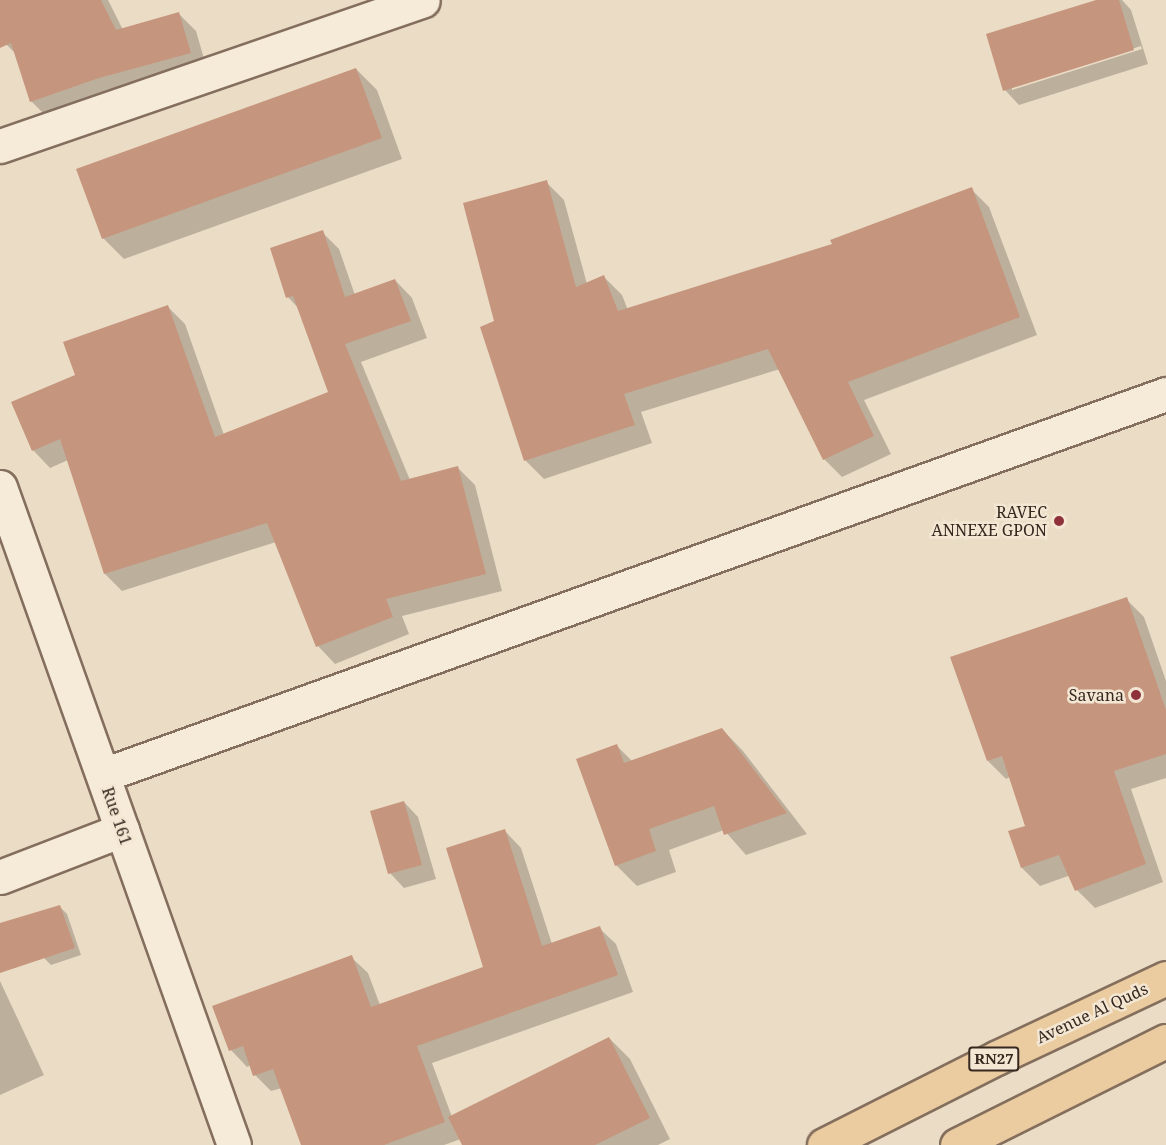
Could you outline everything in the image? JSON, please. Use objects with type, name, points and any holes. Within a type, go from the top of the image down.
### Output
[{"type":"main road","name":"Avenue Al Quds","points":[[824,1145],[996,1058],[1166,978]]},
{"type":"main road","points":[[957,1145],[1166,1041]]},
{"type":"street","points":[[0,146],[423,0]]},
{"type":"street","points":[[103,775],[1166,394]]},
{"type":"street","name":"Rue 161","points":[[0,487],[234,1145]]},
{"type":"street","points":[[0,877],[122,830]]},
{"type":"building","points":[[0,0],[101,0],[116,30],[179,12],[191,53],[99,78],[30,102],[11,43],[0,48]]},
{"type":"building","points":[[1096,0],[1119,0],[1134,50],[1003,91],[986,34]]},
{"type":"building","points":[[356,68],[382,138],[102,239],[76,169]]},
{"type":"building","points":[[547,180],[576,287],[604,275],[618,311],[832,244],[830,240],[972,187],[1020,317],[848,382],[874,436],[823,460],[768,349],[624,394],[635,425],[524,461],[480,327],[494,321],[463,203]]},
{"type":"building","points":[[323,230],[345,297],[395,279],[411,321],[345,344],[401,481],[458,466],[486,574],[386,599],[393,617],[316,647],[267,523],[104,574],[60,439],[32,451],[11,402],[75,375],[63,342],[168,305],[215,437],[328,392],[293,296],[286,298],[270,248]]},
{"type":"building","points":[[1127,597],[1166,710],[1166,754],[1114,771],[1146,864],[1075,891],[1059,855],[1021,868],[1008,831],[1025,826],[1002,756],[987,761],[950,657]]},
{"type":"building","points":[[722,728],[787,813],[724,835],[714,806],[649,829],[656,851],[615,866],[576,759],[617,744],[624,763]]},
{"type":"building","points":[[404,801],[422,865],[388,874],[370,811]]},
{"type":"building","points":[[505,829],[542,946],[600,926],[618,975],[417,1046],[445,1122],[384,1145],[301,1145],[273,1069],[253,1076],[243,1046],[229,1051],[212,1006],[352,955],[371,1007],[483,967],[446,848]]},
{"type":"building","points":[[60,905],[75,948],[0,973],[0,923]]},
{"type":"building","points":[[609,1037],[650,1118],[595,1145],[462,1145],[448,1117]]},
{"type":"place","name":"RAVEC ANNEXE GPON","points":[[1059,521]]},
{"type":"place","name":"Savana","points":[[1136,695]]}]
